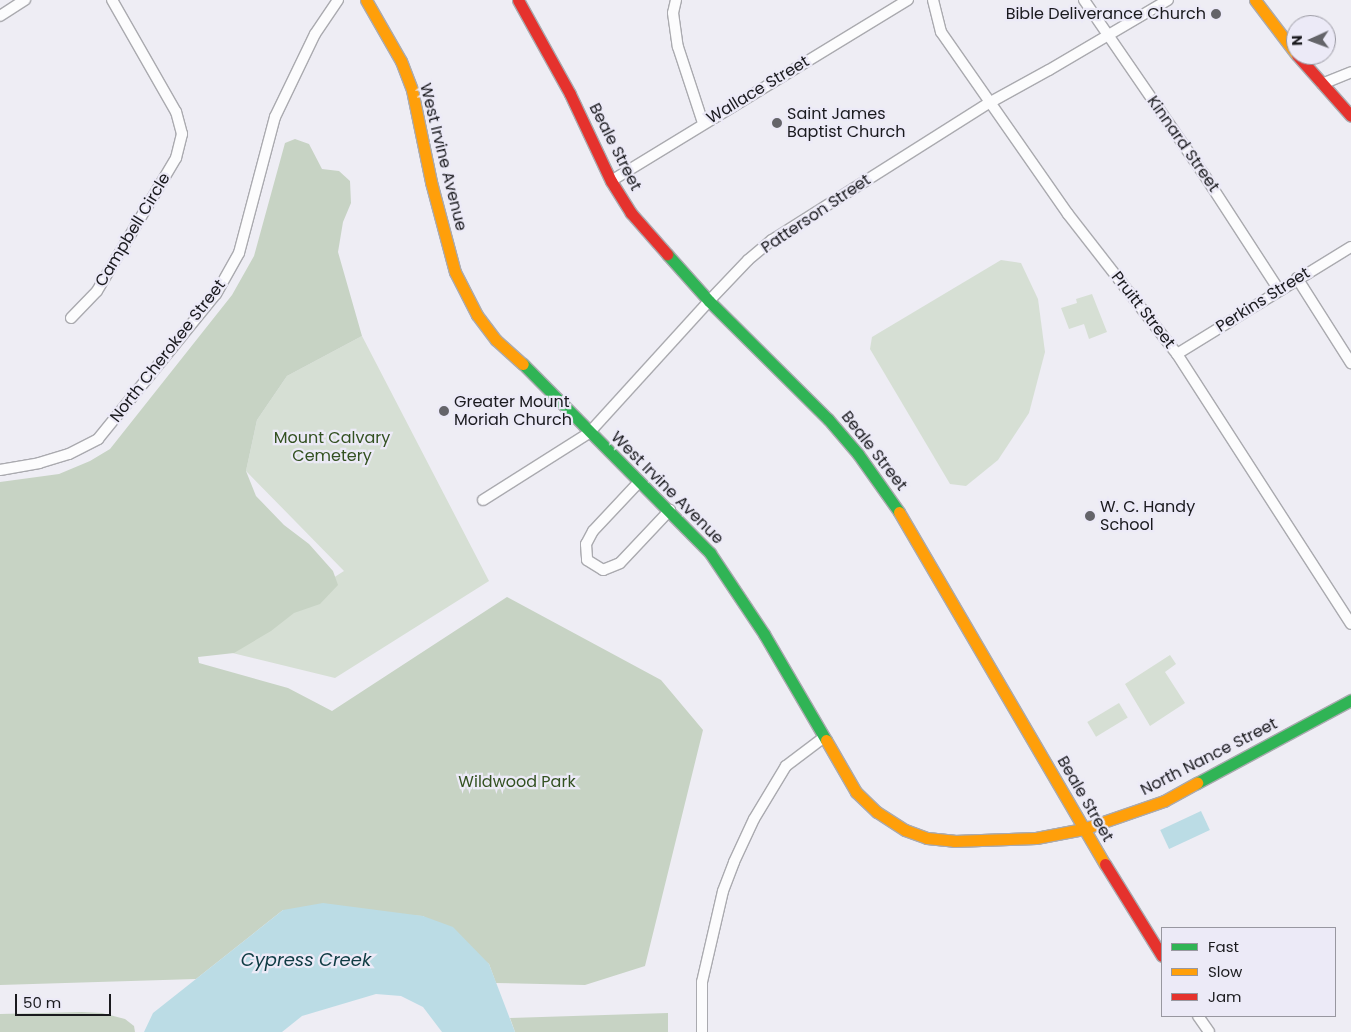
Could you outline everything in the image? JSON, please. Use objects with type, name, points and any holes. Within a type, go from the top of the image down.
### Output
[{"type":"street","points":[[0,16],[25,0]]},
{"type":"street","name":"Campbell Circle","points":[[71,318],[97,291],[176,158],[182,134],[176,112],[112,0]]},
{"type":"street","name":"North Cherokee Street","points":[[0,470],[39,463],[69,454],[98,439],[216,294],[239,253],[275,118],[316,34],[338,0]]},
{"type":"street","name":"West Irvine Avenue","points":[[366,0],[401,61],[412,90],[431,182],[455,272],[477,314],[496,340],[530,371],[639,482],[670,510],[710,553],[729,578],[764,634],[823,738]]},
{"type":"street","name":"Beale Street","points":[[518,0],[570,94],[610,181],[631,213],[651,238],[709,301],[828,419],[858,454],[889,497],[1083,830],[1161,954]]},
{"type":"street","points":[[676,0],[673,12],[678,47],[703,124]]},
{"type":"street","name":"Wallace Street","points":[[610,181],[908,0]]},
{"type":"street","name":"Pruitt Street","points":[[933,0],[940,32],[988,103],[1068,214],[1177,354],[1351,624]]},
{"type":"street","name":"Kinnard Street","points":[[1084,0],[1203,173],[1279,290]]},
{"type":"street","name":"Patterson Street","points":[[483,500],[589,433],[709,301],[748,260],[772,240],[988,103],[1168,0]]},
{"type":"street","points":[[1255,0],[1286,41]]},
{"type":"street","points":[[1306,65],[1351,116]]},
{"type":"street","points":[[1322,84],[1351,72]]},
{"type":"street","name":"Perkins Street","points":[[1177,354],[1297,278],[1351,247]]},
{"type":"street","points":[[1297,278],[1351,363]]},
{"type":"street","points":[[639,482],[593,531],[586,544],[587,560],[603,570],[620,563],[670,510]]},
{"type":"street","name":"North Nance Street","points":[[823,738],[856,792],[877,812],[905,830],[928,838],[963,841],[1036,838],[1083,830],[1164,802],[1351,700]]},
{"type":"street","points":[[702,1032],[702,982],[723,891],[734,862],[754,820],[786,766],[823,738]]},
{"type":"street","points":[[1199,1017],[1209,1032]]},
{"type":"green space","name":"Wildwood Park","points":[[295,139],[309,144],[322,169],[339,171],[350,181],[351,203],[343,222],[338,252],[362,336],[287,376],[257,420],[246,471],[256,496],[284,525],[309,544],[333,571],[338,585],[320,604],[294,613],[271,631],[234,653],[198,657],[199,663],[288,688],[332,711],[507,597],[661,680],[703,730],[645,966],[585,985],[496,983],[489,964],[423,916],[283,910],[196,979],[0,985],[0,482],[59,474],[90,461],[110,449],[232,295],[254,256],[285,143]]},
{"type":"green space","points":[[1001,260],[1021,263],[1038,299],[1045,352],[1029,413],[998,460],[966,486],[950,484],[870,349],[872,337]]},
{"type":"green space","points":[[1092,294],[1107,332],[1089,339],[1084,324],[1069,329],[1061,308],[1077,303],[1076,299]]},
{"type":"green space","name":"Mount Calvary Cemetery","points":[[362,336],[489,581],[335,678],[220,650],[344,571],[246,471],[257,420],[287,376]]},
{"type":"green space","points":[[1170,655],[1176,664],[1165,672],[1185,703],[1150,726],[1125,684]]},
{"type":"green space","points":[[1119,703],[1128,718],[1096,737],[1087,722]]},
{"type":"green space","points":[[102,1013],[125,1019],[134,1026],[135,1032],[0,1032],[0,1014]]},
{"type":"green space","points":[[668,1013],[668,1032],[515,1032],[510,1018]]},
{"type":"water","points":[[1201,811],[1210,830],[1169,849],[1160,830]]},
{"type":"water","name":"Cypress Creek","points":[[323,903],[423,916],[453,927],[489,964],[515,1032],[442,1032],[423,1007],[401,996],[376,994],[302,1016],[282,1032],[144,1032],[153,1013],[283,910]]},
{"type":"traffic: fast","points":[[667,254],[709,301],[828,419],[858,454],[899,512]]},
{"type":"traffic: fast","points":[[523,364],[710,553],[764,634],[826,740]]},
{"type":"traffic: fast","points":[[1197,783],[1351,700]]},
{"type":"traffic: slow","points":[[366,0],[401,61],[412,90],[431,182],[455,272],[477,315],[496,340],[523,364]]},
{"type":"traffic: slow","points":[[1255,0],[1286,41]]},
{"type":"traffic: slow","points":[[899,512],[1105,864]]},
{"type":"traffic: slow","points":[[826,740],[856,792],[877,812],[905,830],[927,838],[954,841],[1036,838],[1083,829],[1164,801],[1197,783]]},
{"type":"traffic: jam","points":[[518,0],[570,94],[611,181],[631,213],[667,254]]},
{"type":"traffic: jam","points":[[1306,65],[1351,116]]},
{"type":"traffic: jam","points":[[1105,864],[1161,954]]},
{"type":"place","name":"Bible Deliverance Church","points":[[1216,14]]},
{"type":"place","name":"Saint James Baptist Church","points":[[777,123]]},
{"type":"place","name":"Greater Mount Moriah Church","points":[[444,411]]},
{"type":"place","name":"W. C. Handy School","points":[[1090,516]]}]
